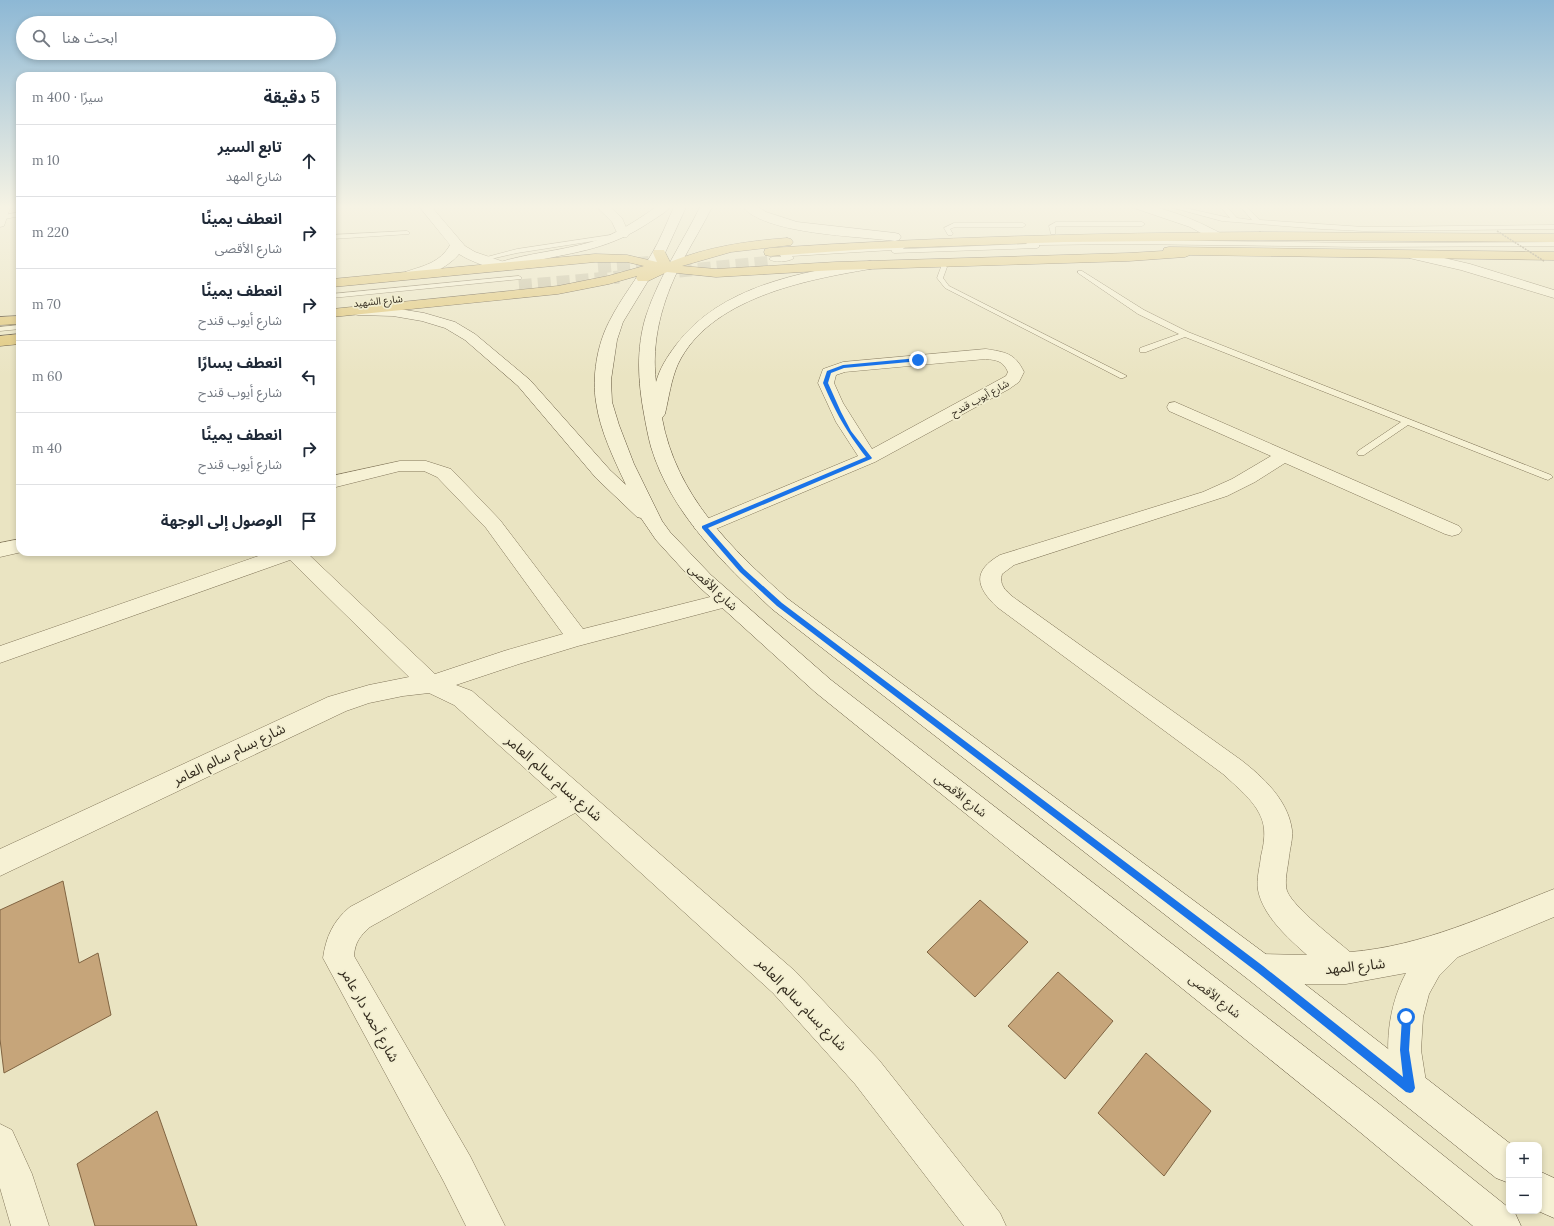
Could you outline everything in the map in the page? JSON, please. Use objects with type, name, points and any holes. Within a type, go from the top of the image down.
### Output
[{"type":"highway","points":[[336,283],[550,262]]},
{"type":"highway","points":[[646,262],[662,266],[716,273],[870,265],[965,262]]},
{"type":"highway","points":[[336,313],[558,290],[597,283],[676,262]]},
{"type":"highway","name":"شارع الشهيد","points":[[336,292],[519,280]]},
{"type":"highway","name":"شارع الشهيد","points":[[336,305],[519,280]]},
{"type":"highway","points":[[0,321],[16,320]]},
{"type":"highway","points":[[0,341],[16,339]]},
{"type":"street","points":[[410,275],[436,267],[444,262]]},
{"type":"street","points":[[491,262],[502,266],[514,262]]},
{"type":"street","points":[[663,262],[646,355],[649,399],[661,450],[678,488],[704,527],[742,570],[780,604],[1260,969],[1506,1163]]},
{"type":"street","points":[[662,266],[665,262]]},
{"type":"street","points":[[1443,262],[1465,267],[1552,293]]},
{"type":"street","points":[[655,424],[664,378],[672,360],[684,343],[710,319],[726,308],[775,287],[822,274],[870,265]]},
{"type":"street","name":"شارع الأقصى","points":[[662,266],[616,322],[609,340],[604,360],[604,402],[610,425],[625,464],[653,522],[679,554],[704,580],[823,686],[1367,1116],[1502,1226]]},
{"type":"street","points":[[358,311],[393,312],[424,317],[450,325],[470,337],[524,383],[603,474],[653,522]]},
{"type":"street","name":"شارع أيوب قندح","points":[[704,527],[869,458],[1003,386],[1013,379],[1016,372],[1012,362],[1003,356],[986,354],[843,367],[829,372],[826,383],[838,412],[849,431],[869,458]]},
{"type":"street","points":[[1175,407],[1452,530]]},
{"type":"street","points":[[1283,456],[1255,475],[1223,492],[1008,560],[992,571],[990,578],[991,587],[996,595],[1005,602],[1232,767],[1248,780],[1262,795],[1272,811],[1278,828],[1274,868],[1271,879],[1274,892],[1281,906],[1292,920],[1346,968]]},
{"type":"street","points":[[336,481],[400,466],[426,466],[444,473],[493,524],[578,638]]},
{"type":"street","points":[[0,550],[16,547]]},
{"type":"street","points":[[0,655],[282,556]]},
{"type":"street","points":[[297,556],[431,684],[512,657],[578,638],[726,600]]},
{"type":"street","name":"شارع بسام سالم العامر","points":[[0,863],[289,725],[337,704],[369,694],[431,684],[463,698],[784,982],[867,1072],[987,1226]]},
{"type":"street","name":"شارع أحمد دار عامر","points":[[486,1226],[457,1170],[338,958],[339,943],[348,926],[360,917],[577,799]]},
{"type":"street","name":"شارع المهد","points":[[1260,969],[1303,970],[1346,968],[1409,958],[1447,947],[1554,903]]},
{"type":"street","name":"شارع المهد","points":[[1410,1088],[1404,1050],[1406,1017],[1415,989],[1428,965],[1447,947]]},
{"type":"street","points":[[0,1142],[14,1174],[30,1226]]},
{"type":"street","points":[[1542,1191],[1554,1200]]},
{"type":"lane","points":[[940,263],[944,267],[940,278],[947,287],[1123,376]]},
{"type":"lane","points":[[1080,272],[1141,312],[1185,334],[1407,422],[1552,476]]},
{"type":"lane","points":[[336,296],[519,280]]},
{"type":"lane","points":[[336,299],[519,280]]},
{"type":"lane","points":[[0,329],[16,327]]},
{"type":"lane","points":[[0,333],[16,331]]},
{"type":"lane","points":[[1143,350],[1185,334]]},
{"type":"lane","points":[[1361,453],[1407,422]]},
{"type":"building","points":[[63,881],[79,963],[98,953],[111,1015],[4,1073],[0,1039],[0,910]]},
{"type":"building","points":[[980,900],[1028,942],[975,997],[927,952]]},
{"type":"building","points":[[1058,972],[1113,1021],[1065,1079],[1008,1026]]},
{"type":"building","points":[[1146,1053],[1211,1111],[1164,1176],[1098,1113]]},
{"type":"building","points":[[157,1111],[197,1226],[95,1226],[77,1164]]},
{"type":"tunnel","points":[[598,267],[652,262]]},
{"type":"tunnel","points":[[679,271],[770,262]]},
{"type":"tunnel","points":[[519,286],[619,277]]},
{"type":"route","points":[[918,360],[843,367],[829,372],[826,383],[838,412],[849,431],[869,458],[704,527],[742,570],[780,604],[1260,969],[1410,1088],[1404,1050],[1406,1017]]}]
